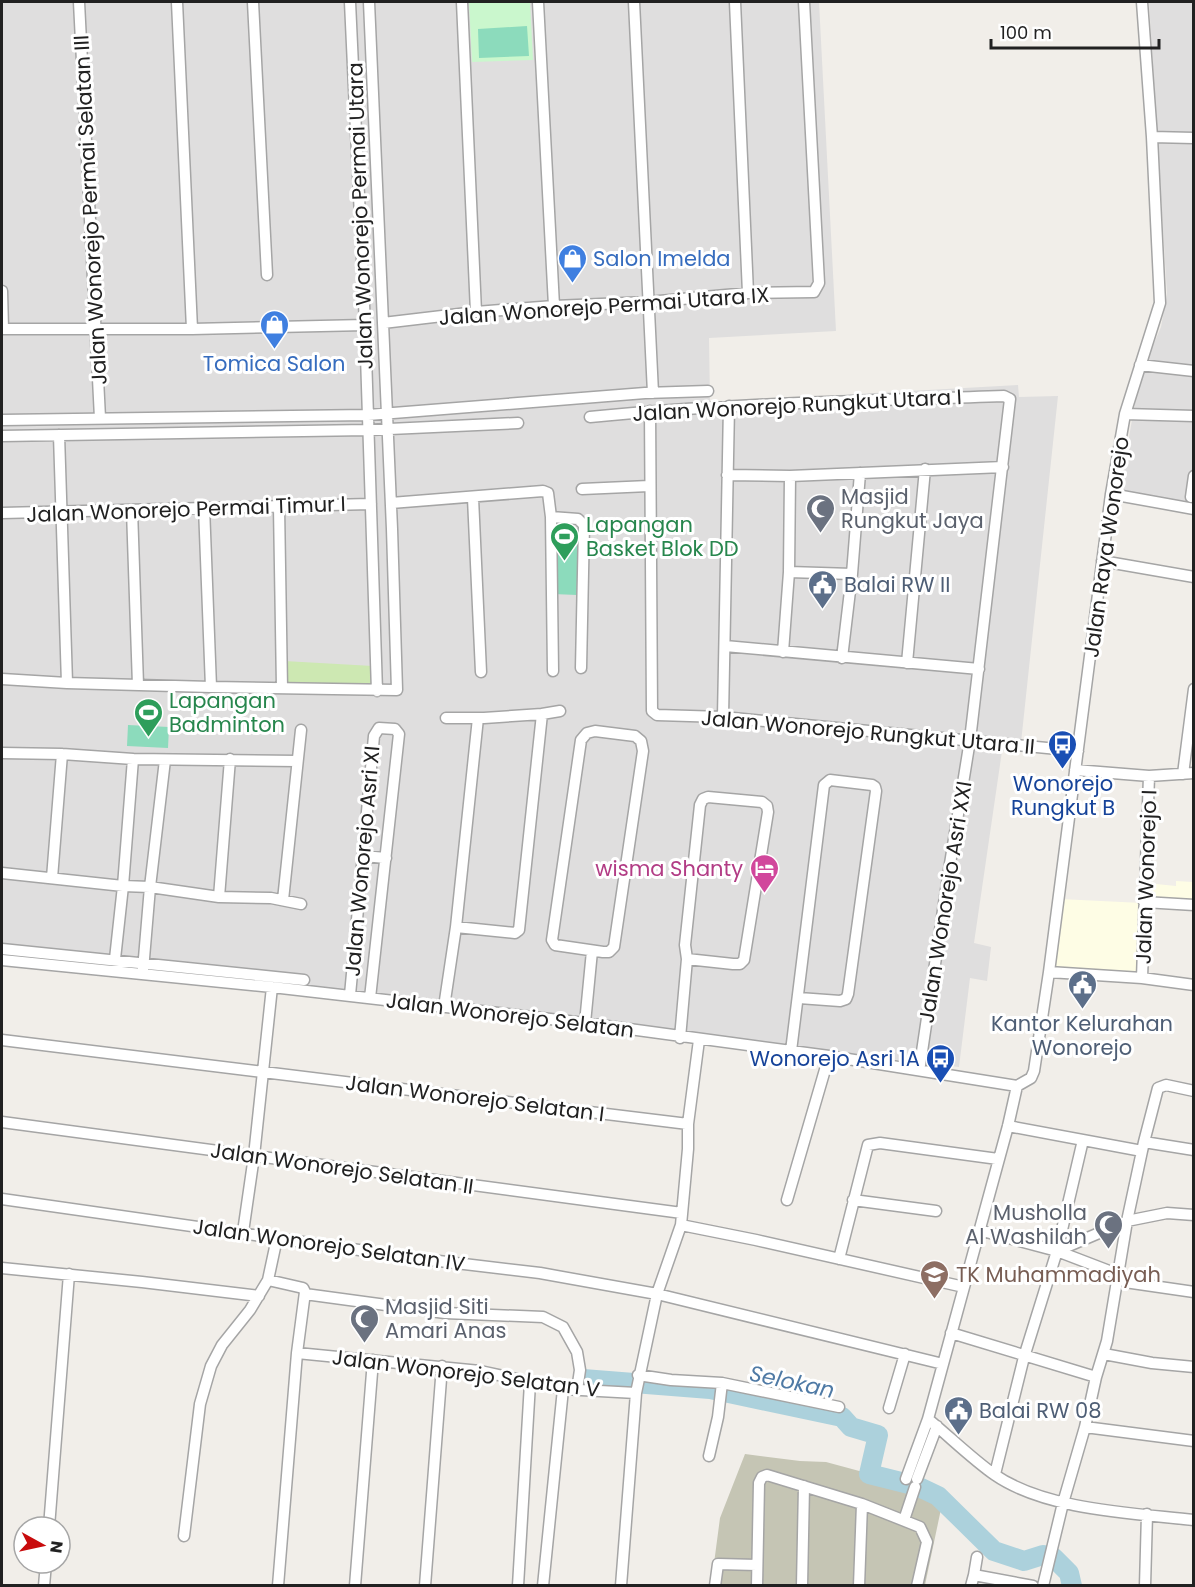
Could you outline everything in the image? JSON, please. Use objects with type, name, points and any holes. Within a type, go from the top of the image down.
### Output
[{"type":"street","name":"Jalan Wonorejo Permai Selatan III","points":[[79,2],[100,418]]},
{"type":"street","points":[[177,2],[192,329]]},
{"type":"street","points":[[253,2],[267,275]]},
{"type":"street","name":"Jalan Wonorejo Permai Utara","points":[[350,2],[365,325],[377,691],[397,690],[398,675],[369,2]]},
{"type":"street","points":[[462,2],[476,312]]},
{"type":"street","points":[[538,2],[554,306]]},
{"type":"street","points":[[634,2],[653,389]]},
{"type":"street","points":[[735,2],[748,293]]},
{"type":"street","name":"Jalan Wonorejo Permai Utara IX","points":[[383,323],[554,306],[648,302],[748,293],[814,292],[819,283],[804,2]]},
{"type":"street","name":"Jalan Raya Wonorejo","points":[[1017,1086],[1031,1078],[1034,1071],[1076,770],[1111,494],[1125,414],[1160,303],[1152,137],[1142,2]]},
{"type":"street","points":[[1152,137],[1194,138]]},
{"type":"street","points":[[2,291],[2,329],[192,329],[365,325]]},
{"type":"street","points":[[1140,365],[1194,371]]},
{"type":"street","points":[[2,420],[368,416],[653,389],[708,391]]},
{"type":"street","name":"Jalan Wonorejo Rungkut Utara I","points":[[590,417],[729,406],[1005,396]]},
{"type":"street","name":"Jalan Wonorejo Asri XXI","points":[[920,1065],[970,740],[1011,404],[1010,399],[1005,396]]},
{"type":"street","points":[[723,717],[729,406]]},
{"type":"street","points":[[582,489],[649,486],[650,411]]},
{"type":"street","points":[[1125,414],[1194,416]]},
{"type":"street","points":[[2,436],[368,430],[518,423]]},
{"type":"street","points":[[59,435],[67,683]]},
{"type":"street","points":[[726,476],[790,476],[1003,467]]},
{"type":"street","points":[[907,663],[925,469]]},
{"type":"street","points":[[842,658],[860,473]]},
{"type":"street","points":[[783,652],[789,572],[790,476]]},
{"type":"street","points":[[1191,497],[1194,476]]},
{"type":"street","name":"Jalan Wonorejo Rungkut Utara II","points":[[649,486],[651,703],[652,711],[657,715],[723,717],[1078,751]]},
{"type":"street","points":[[391,503],[543,491],[548,493],[551,517],[553,671]]},
{"type":"street","points":[[1111,494],[1194,509]]},
{"type":"street","points":[[473,498],[481,672]]},
{"type":"street","name":"Jalan Wonorejo Permai Timur I","points":[[2,513],[371,504]]},
{"type":"street","points":[[204,507],[211,687]]},
{"type":"street","points":[[279,507],[282,688]]},
{"type":"street","points":[[132,510],[138,685]]},
{"type":"street","points":[[551,517],[578,519],[584,525],[581,668]]},
{"type":"street","points":[[1102,561],[1194,577]]},
{"type":"street","points":[[789,572],[852,573]]},
{"type":"street","points":[[725,646],[979,669]]},
{"type":"street","points":[[2,679],[67,683],[377,691]]},
{"type":"street","points":[[1076,770],[1149,776],[1188,773],[1194,689]]},
{"type":"street","points":[[446,718],[478,718],[560,711]]},
{"type":"street","points":[[456,927],[515,933],[519,930],[542,714]]},
{"type":"street","points":[[444,1007],[456,927],[478,718]]},
{"type":"street","name":"Jalan Wonorejo Asri XI","points":[[350,995],[374,736],[379,728],[395,729],[399,734],[370,998]]},
{"type":"street","points":[[283,900],[301,730]]},
{"type":"street","points":[[595,731],[635,736],[641,741],[642,751],[614,947],[609,952],[592,951],[555,945],[552,940],[581,740],[587,733],[595,731]]},
{"type":"street","points":[[2,753],[165,760],[297,761]]},
{"type":"street","points":[[52,878],[62,754]]},
{"type":"street","points":[[2,949],[114,966],[133,759]]},
{"type":"street","points":[[219,897],[230,759]]},
{"type":"street","points":[[165,760],[143,969],[304,980]]},
{"type":"street","name":"Jalan Wonorejo I","points":[[1142,978],[1149,776]]},
{"type":"street","points":[[791,1051],[824,785],[830,780],[872,785],[876,791],[848,994],[846,999],[840,1001],[798,998]]},
{"type":"street","points":[[680,1038],[687,959],[685,945],[703,799],[708,797],[762,802],[767,806],[768,812],[744,960],[740,964],[733,964],[687,959]]},
{"type":"street","points":[[363,856],[386,858]]},
{"type":"street","points":[[2,873],[150,887],[219,897],[283,900],[301,904]]},
{"type":"street","points":[[1144,902],[1194,905]]},
{"type":"street","points":[[585,1023],[592,951]]},
{"type":"street","name":"Jalan Wonorejo Selatan","points":[[2,960],[143,969],[272,987],[585,1023],[680,1038],[829,1056],[1017,1086]]},
{"type":"street","points":[[1049,972],[1142,978],[1194,985]]},
{"type":"street","points":[[243,1232],[254,1156],[272,987]]},
{"type":"street","name":"Jalan Wonorejo Selatan I","points":[[2,1040],[688,1124]]},
{"type":"street","points":[[621,1586],[637,1384],[657,1294],[681,1225],[688,1124],[699,1040]]},
{"type":"street","points":[[787,1200],[829,1056]]},
{"type":"street","points":[[1043,1586],[1096,1377],[1104,1354],[1127,1221],[1158,1088],[1166,1085],[1194,1091]]},
{"type":"street","points":[[904,1520],[912,1482],[933,1423],[943,1364],[1017,1086]]},
{"type":"street","name":"Jalan Wonorejo Selatan II","points":[[2,1122],[682,1213]]},
{"type":"street","points":[[1008,1126],[1083,1140],[1194,1150]]},
{"type":"street","points":[[995,1474],[1024,1357],[1057,1251],[1083,1140]]},
{"type":"street","points":[[839,1259],[868,1145],[880,1143],[998,1159]]},
{"type":"street","name":"Jalan Wonorejo Selatan IV","points":[[2,1199],[422,1259],[540,1273],[657,1294],[943,1364]]},
{"type":"street","points":[[854,1200],[936,1211]]},
{"type":"street","points":[[1057,1251],[1127,1221],[1167,1213],[1194,1215]]},
{"type":"street","points":[[681,1225],[964,1287]]},
{"type":"street","points":[[979,1230],[1057,1251],[1117,1274],[1125,1282],[1194,1292]]},
{"type":"street","points":[[184,1536],[200,1404],[205,1384],[211,1366],[222,1346],[268,1280],[277,1238]]},
{"type":"street","points":[[2,1268],[259,1296]]},
{"type":"street","points":[[50,1515],[69,1274]]},
{"type":"street","points":[[268,1280],[303,1288],[305,1298],[297,1353],[278,1586]]},
{"type":"street","points":[[305,1298],[445,1313],[543,1317],[563,1328],[577,1352],[580,1370],[577,1390]]},
{"type":"street","points":[[951,1334],[1096,1377]]},
{"type":"street","name":"Jalan Wonorejo Selatan V","points":[[297,1353],[480,1371],[563,1389],[577,1390],[671,1380],[839,1407]]},
{"type":"street","points":[[889,1408],[905,1354]]},
{"type":"street","points":[[1104,1354],[1152,1364],[1194,1367]]},
{"type":"street","points":[[355,1586],[373,1360]]},
{"type":"street","points":[[425,1586],[442,1366]]},
{"type":"street","points":[[518,1586],[530,1383]]},
{"type":"street","points":[[543,1586],[563,1389]]},
{"type":"street","points":[[709,1456],[722,1390]]},
{"type":"street","points":[[933,1423],[995,1474],[1023,1490],[1063,1503],[1194,1520]]},
{"type":"street","points":[[1085,1427],[1194,1441]]},
{"type":"street","points":[[756,1586],[759,1483],[762,1477],[767,1475],[862,1504],[920,1527],[927,1542],[917,1586]]},
{"type":"street","points":[[802,1586],[804,1486]]},
{"type":"street","points":[[859,1586],[862,1504]]},
{"type":"street","points":[[1145,1586],[1147,1514]]},
{"type":"street","points":[[977,1557],[972,1580],[1033,1586]]},
{"type":"street","points":[[715,1586],[718,1564],[757,1565]]},
{"type":"shaded area","points":[[2,2],[819,2],[836,331],[709,338],[710,402],[1018,385],[1019,397],[1058,396],[1020,752],[1002,751],[974,943],[991,947],[987,981],[970,978],[959,1067],[2,957]]},
{"type":"shaded area","points":[[1149,2],[1193,2],[1193,506],[1119,496],[1142,371],[1161,327],[1167,294]]},
{"type":"shaded area","points":[[1176,881],[1193,882],[1193,904],[1145,900],[1146,883],[1176,886]]},
{"type":"shaded area","points":[[1060,899],[1142,903],[1140,979],[1050,971]]},
{"type":"shaded area","points":[[745,1454],[826,1462],[900,1482],[927,1495],[941,1509],[925,1585],[711,1586],[720,1518]]},
{"type":"green space","points":[[469,2],[530,2],[533,60],[472,62]]},
{"type":"green space","points":[[527,26],[529,56],[479,58],[478,29]]},
{"type":"green space","name":"Lapangan Basket Blok DD","points":[[552,528],[578,529],[577,595],[553,594]]},
{"type":"green space","points":[[284,661],[373,666],[374,689],[285,686]]},
{"type":"green space","name":"Lapangan Badminton","points":[[128,725],[169,727],[168,748],[127,746]]},
{"type":"waterway","name":"Selokan","points":[[583,1379],[710,1389],[842,1417],[851,1427],[878,1435],[869,1474],[917,1486],[938,1496],[994,1551],[1024,1561],[1043,1555],[1054,1558],[1069,1573],[1072,1586]]},
{"type":"place","name":"Salon Imelda","points":[[572,284]]},
{"type":"place","name":"Tomica Salon","points":[[274,350]]},
{"type":"place","name":"Masjid Rungkut Jaya","points":[[820,534]]},
{"type":"place","name":"Lapangan Basket Blok DD","points":[[565,562]]},
{"type":"place","name":"Balai RW II","points":[[823,610]]},
{"type":"place","name":"Lapangan Badminton","points":[[148,738]]},
{"type":"place","name":"Wonorejo Rungkut B","points":[[1063,770]]},
{"type":"place","name":"wisma Shanty","points":[[764,894]]},
{"type":"place","name":"Kantor Kelurahan Wonorejo","points":[[1082,1010]]},
{"type":"place","name":"Wonorejo Asri 1A","points":[[941,1084]]},
{"type":"place","name":"Musholla Al Washilah","points":[[1108,1250]]},
{"type":"place","name":"TK Muhammadiyah","points":[[935,1300]]},
{"type":"place","name":"Masjid Siti Amari Anas","points":[[364,1344]]},
{"type":"place","name":"Balai RW 08","points":[[958,1436]]}]
